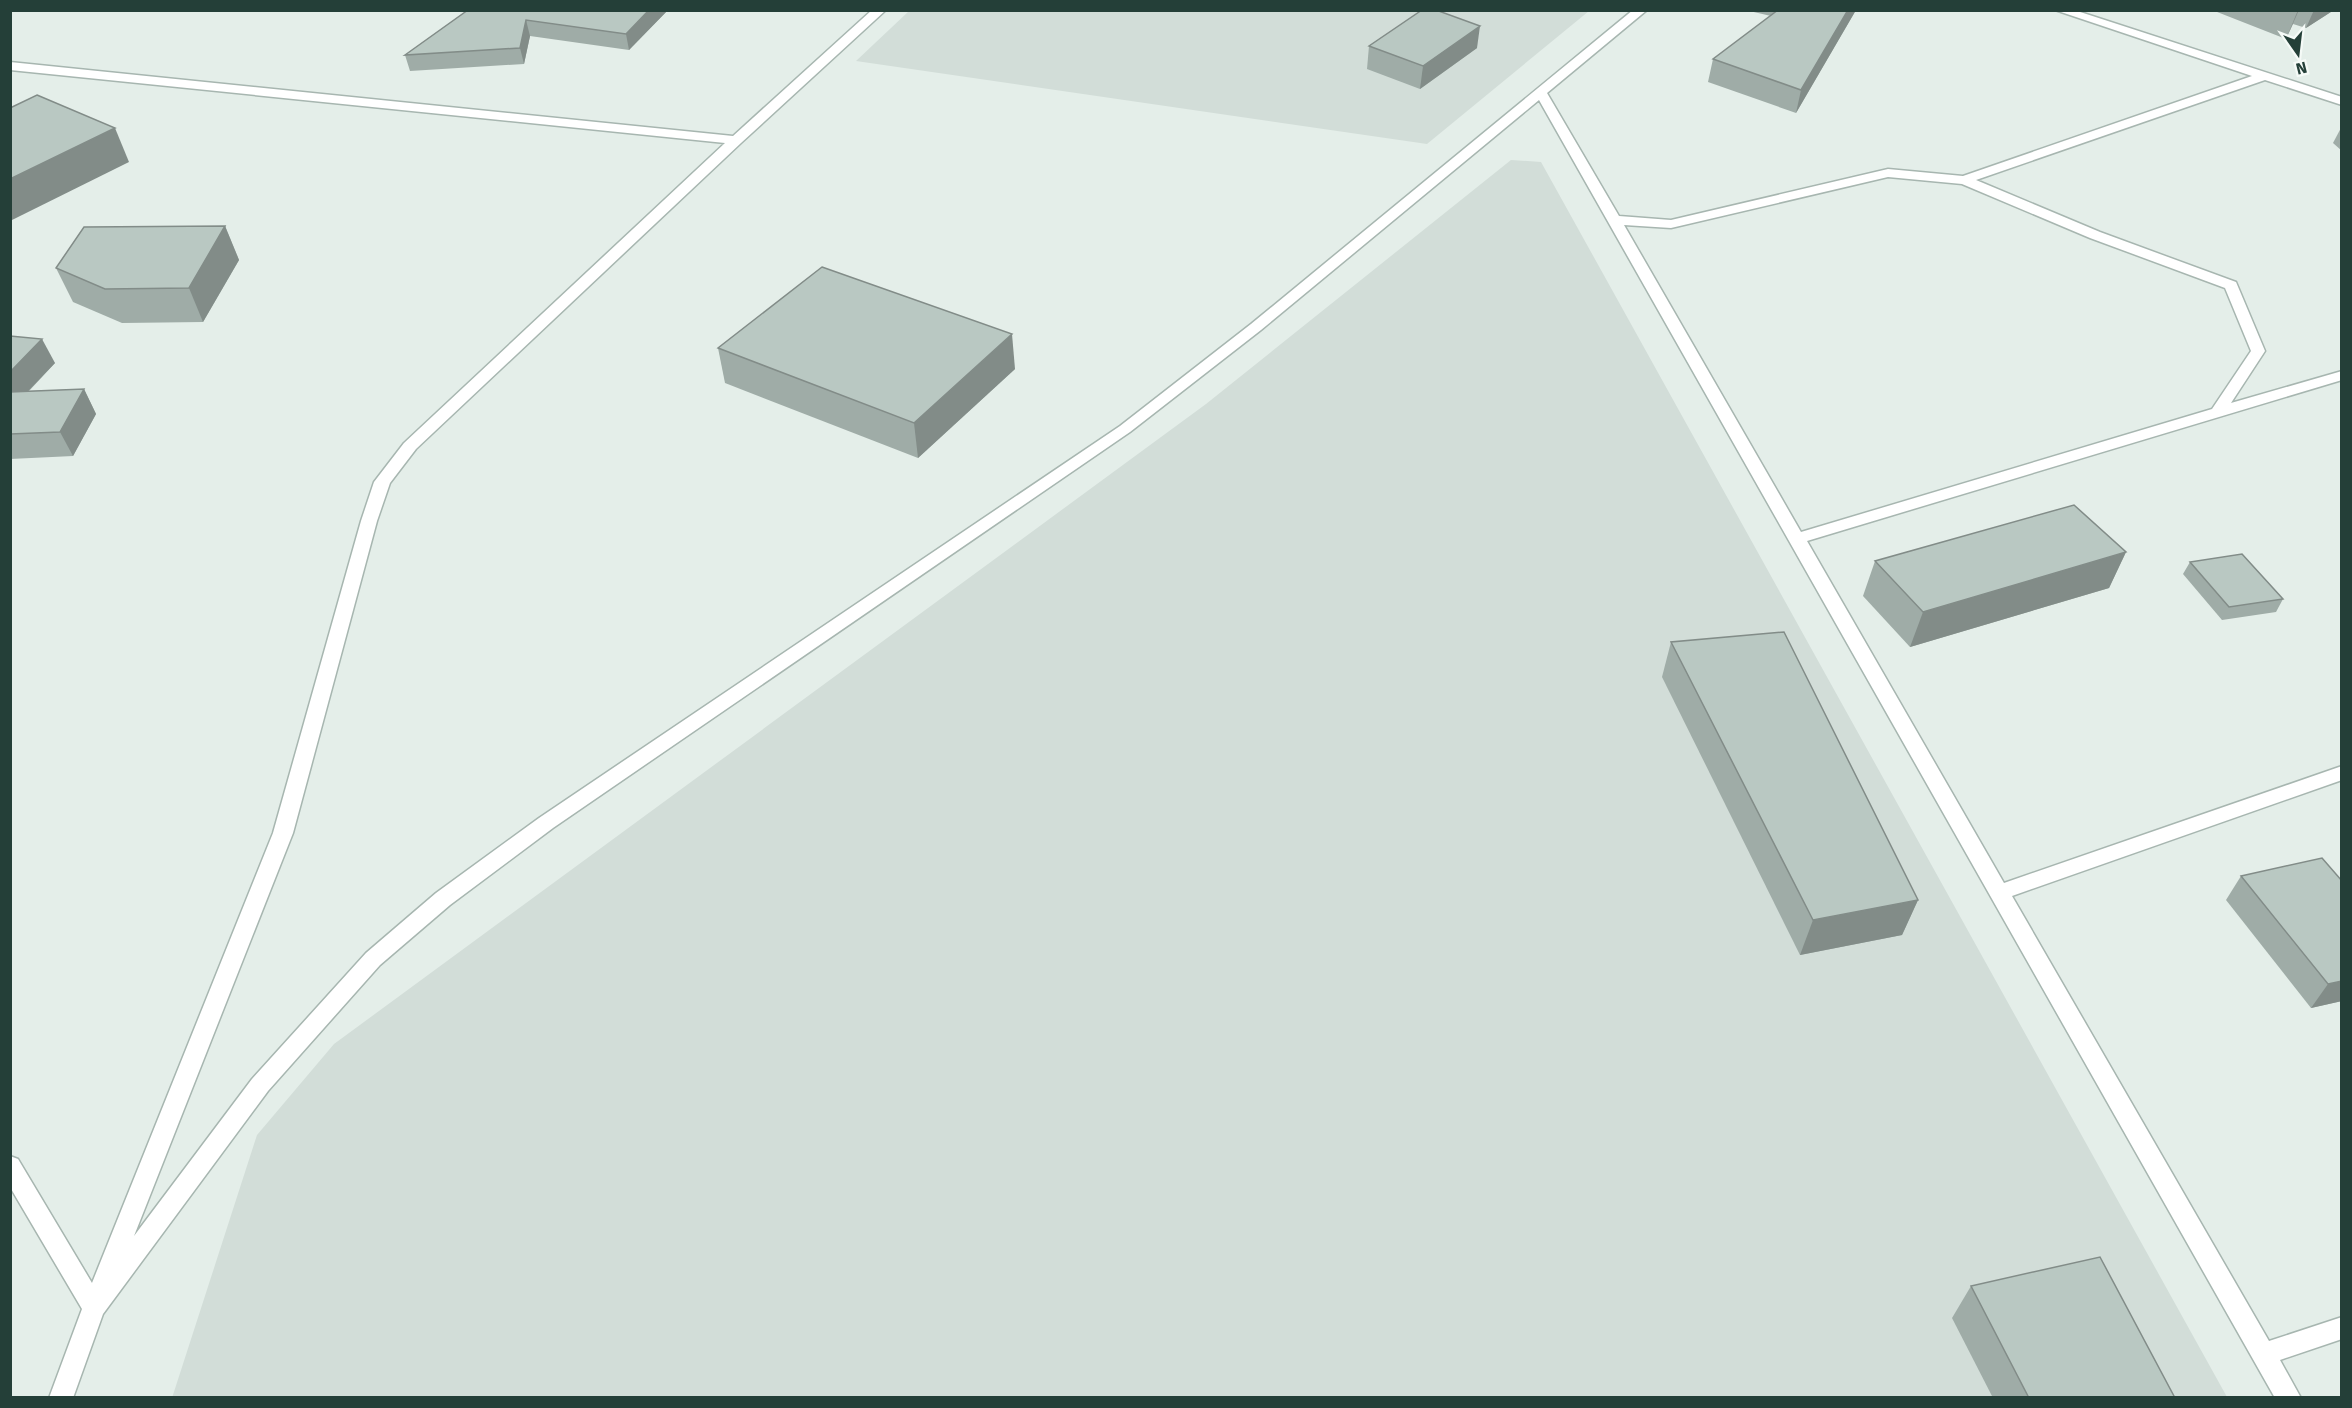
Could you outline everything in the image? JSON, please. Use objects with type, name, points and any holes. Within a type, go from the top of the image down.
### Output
[{"type":"street","points":[[62,1398],[94,1308],[283,833],[369,521],[382,482],[410,446],[736,140],[880,10]]},
{"type":"street","points":[[94,1308],[260,1085],[373,959],[443,899],[546,823],[1125,429],[1193,378],[1641,10]]},
{"type":"street","points":[[2061,10],[2342,101]]},
{"type":"street","points":[[10,66],[736,140]]},
{"type":"street","points":[[1964,180],[2264,76]]},
{"type":"street","points":[[1540,91],[2289,1398]]},
{"type":"street","points":[[1613,220],[1671,224],[1888,172],[1964,180],[2095,235],[2231,285],[2258,351],[2217,413]]},
{"type":"street","points":[[1796,539],[2342,375]]},
{"type":"street","points":[[2000,892],[2342,773]]},
{"type":"street","points":[[10,1166],[94,1308]]},
{"type":"street","points":[[2265,1354],[2342,1328]]},
{"type":"shaded area","points":[[909,11],[1589,11],[1427,144],[856,61]]},
{"type":"shaded area","points":[[1511,160],[1541,162],[2227,1397],[172,1398],[257,1135],[334,1044],[1206,404]]},
{"type":"building","points":[[468,10],[649,10],[626,34],[526,20],[520,48],[405,55]]},
{"type":"building","points":[[1422,10],[1436,10],[1480,26],[1423,66],[1369,46]]},
{"type":"building","points":[[1778,10],[1848,10],[1801,90],[1713,59]]},
{"type":"building","points":[[37,95],[115,128],[10,179],[10,108]]},
{"type":"building","points":[[225,226],[189,288],[105,289],[56,268],[84,227]]},
{"type":"building","points":[[822,267],[1012,334],[914,423],[718,348]]},
{"type":"building","points":[[10,336],[42,339],[10,372]]},
{"type":"building","points":[[84,389],[60,432],[10,434],[10,392]]},
{"type":"building","points":[[2074,505],[2126,552],[1923,612],[1875,561]]},
{"type":"building","points":[[2242,554],[2283,599],[2229,607],[2190,562]]},
{"type":"building","points":[[1784,632],[1918,900],[1813,920],[1671,642]]},
{"type":"building","points":[[2322,858],[2342,881],[2342,981],[2328,984],[2241,876]]},
{"type":"building","points":[[2100,1257],[2175,1398],[2029,1398],[1971,1286]]}]
